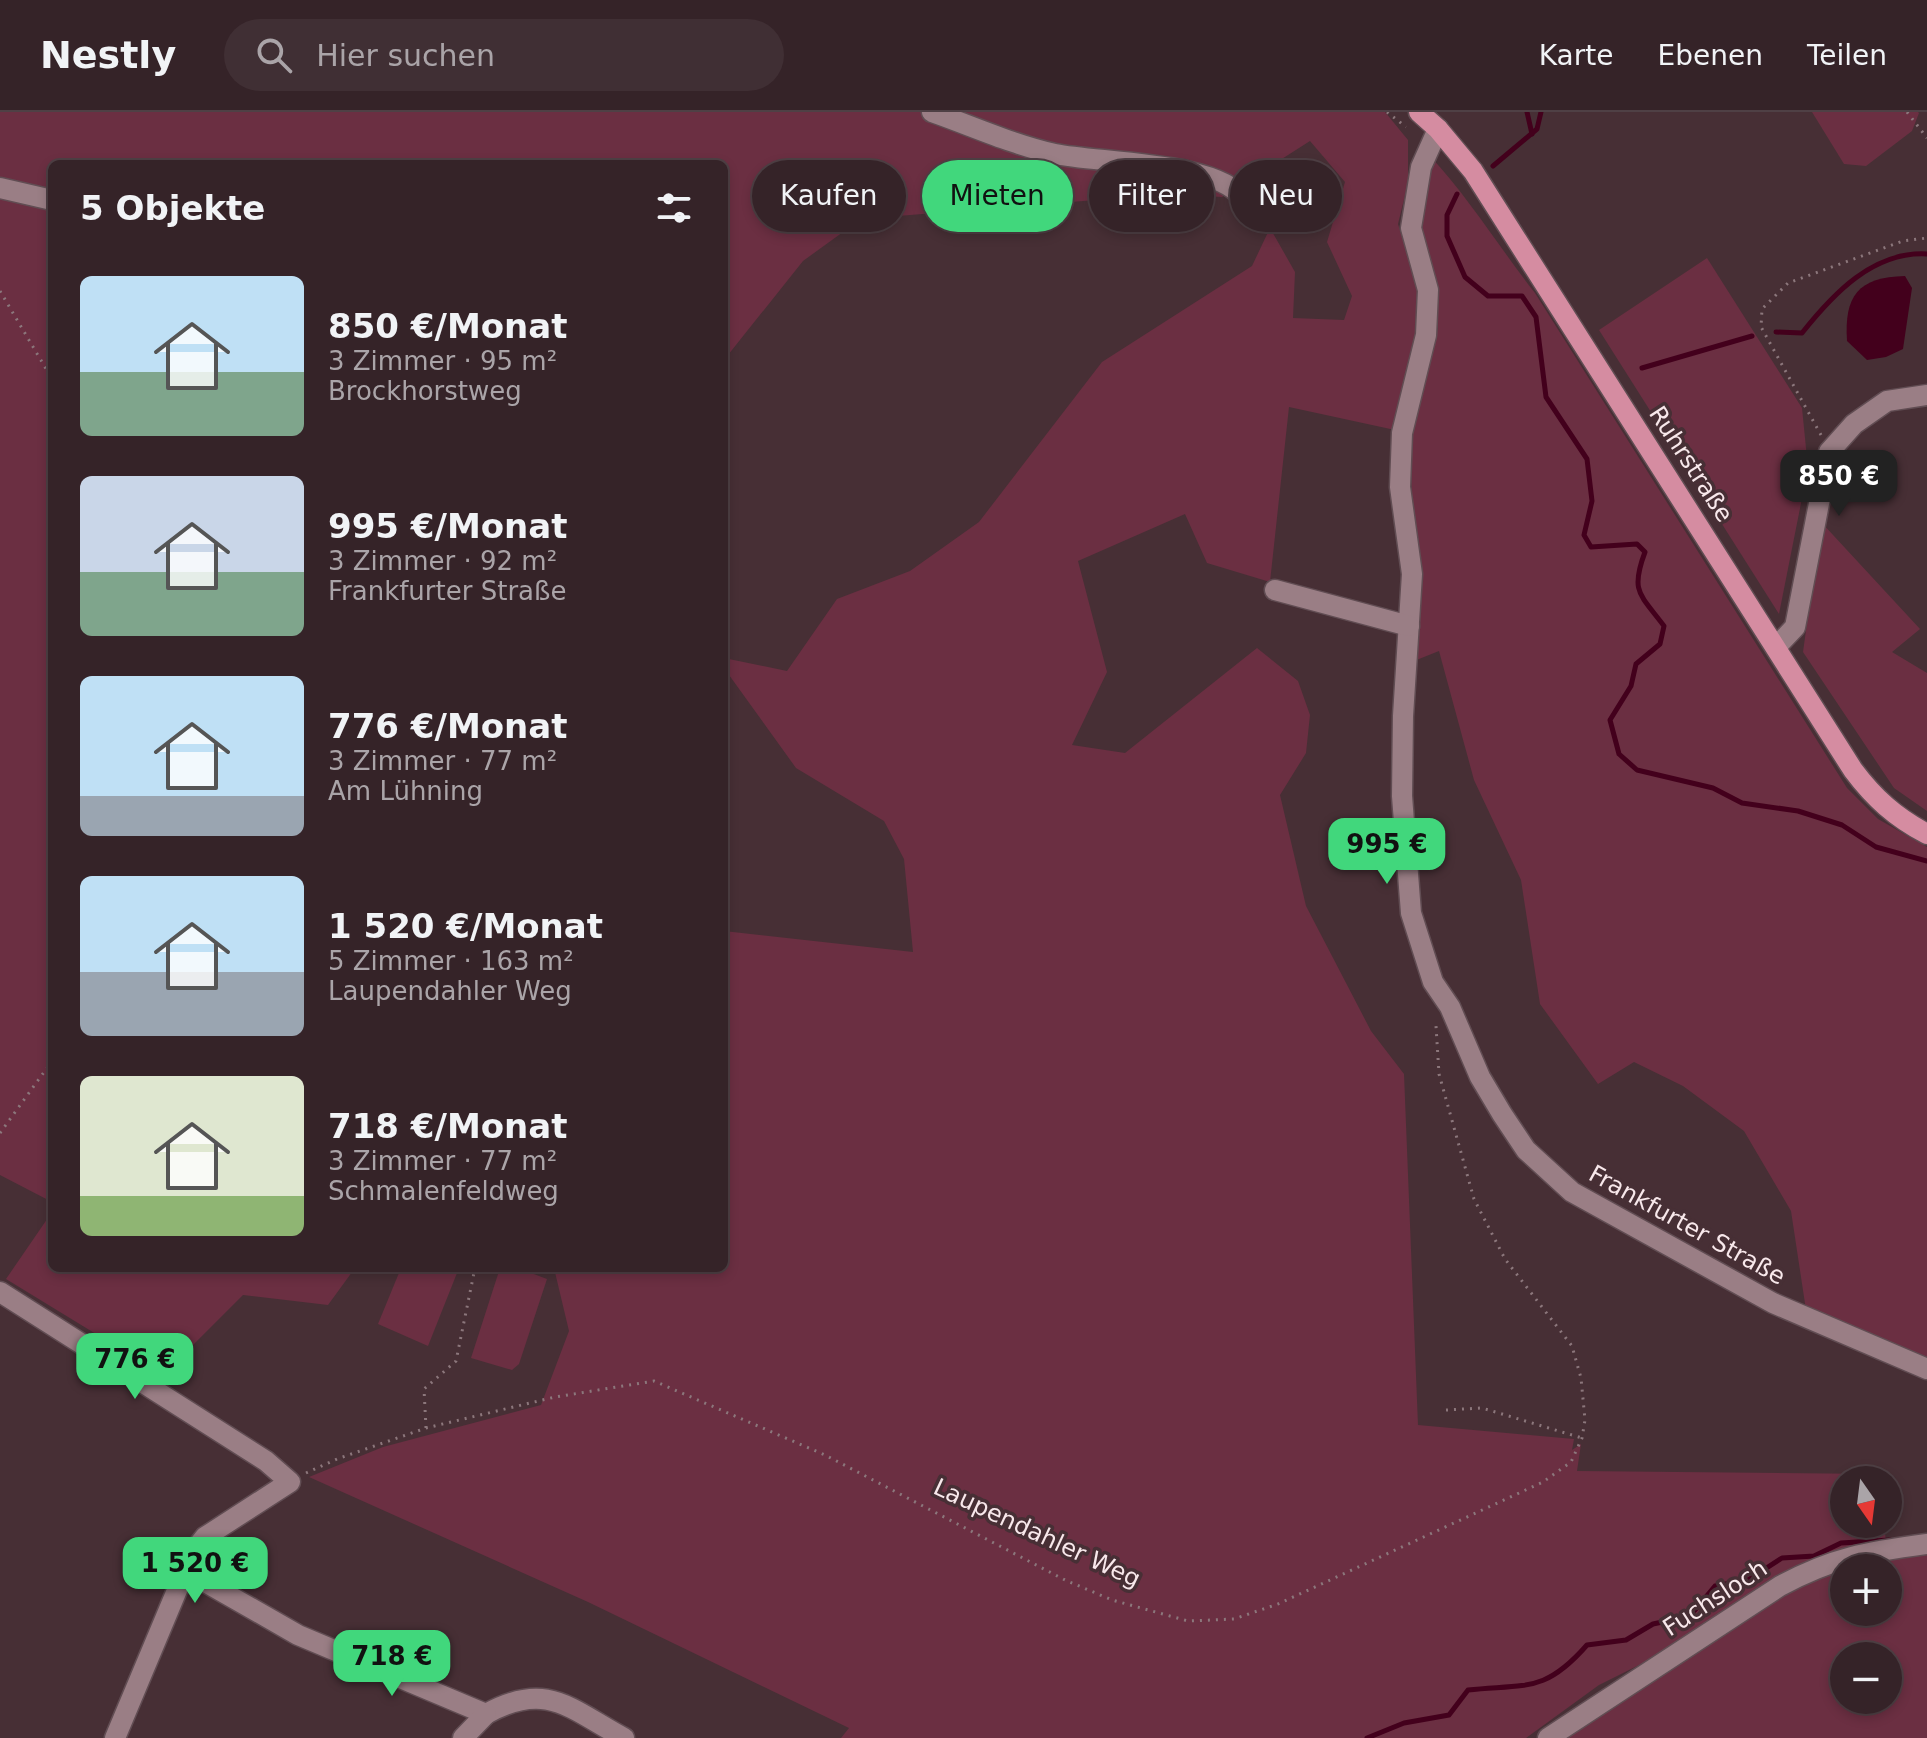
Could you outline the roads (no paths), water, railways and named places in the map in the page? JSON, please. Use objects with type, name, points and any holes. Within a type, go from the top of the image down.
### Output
[{"type":"main road","name":"Ruhrstraße","points":[[1419,112],[1438,129],[1473,171],[1874,798],[1901,820],[1927,834]]},
{"type":"street","points":[[932,112],[1054,154],[1187,171],[1230,185]]},
{"type":"street","name":"Frankfurter Straße","points":[[1438,129],[1421,167],[1411,228],[1428,290],[1426,335],[1402,433],[1400,487],[1412,574],[1402,780],[1411,913],[1433,982],[1450,1007],[1480,1077],[1513,1132],[1540,1165],[1589,1204],[1773,1303],[1927,1369]]},
{"type":"street","points":[[0,188],[48,199]]},
{"type":"street","points":[[1777,646],[1795,627],[1829,452],[1854,424],[1887,401],[1927,395]]},
{"type":"street","points":[[1275,590],[1409,626]]},
{"type":"street","points":[[0,1292],[226,1434],[290,1482],[205,1537],[186,1571],[115,1738]]},
{"type":"street","name":"Fuchsloch","points":[[1548,1738],[1780,1586],[1818,1565],[1856,1553],[1927,1544]]},
{"type":"street","points":[[186,1571],[298,1635],[486,1714]]},
{"type":"street","points":[[463,1738],[486,1714],[506,1702],[543,1696],[624,1738]]},
{"type":"waterway","points":[[1527,112],[1532,134]]},
{"type":"waterway","points":[[1493,166],[1537,129],[1541,112]]},
{"type":"waterway","points":[[1457,194],[1447,215],[1447,236],[1465,277],[1488,296],[1522,296],[1536,317],[1546,397],[1587,459],[1592,501],[1584,535],[1591,547],[1637,544],[1645,552],[1638,585],[1643,599],[1664,626],[1660,644],[1636,664],[1631,686],[1610,720],[1619,754],[1637,770],[1713,788],[1742,803],[1798,811],[1842,825],[1876,847],[1927,861]]},
{"type":"waterway","points":[[1776,332],[1802,333],[1841,290],[1872,267],[1907,255],[1927,254]]},
{"type":"waterway","points":[[1642,368],[1752,336]]},
{"type":"waterway","points":[[1367,1738],[1404,1723],[1449,1715],[1468,1690],[1521,1686],[1546,1679],[1587,1645],[1626,1640],[1653,1624],[1690,1616],[1715,1586],[1748,1580],[1782,1558],[1814,1556],[1841,1543],[1890,1540]]}]
